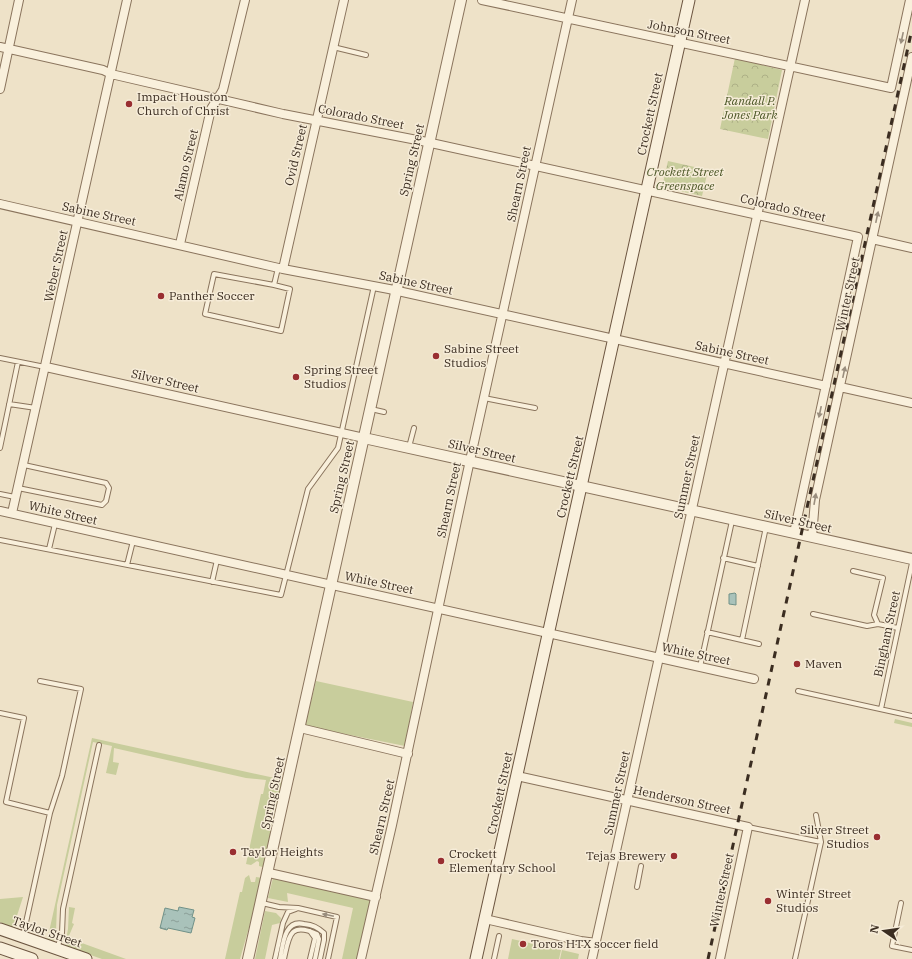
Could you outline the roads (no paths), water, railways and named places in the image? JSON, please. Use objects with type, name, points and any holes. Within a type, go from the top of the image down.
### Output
[{"type":"main road","name":"Crockett Street","points":[[476,959],[689,0]]},
{"type":"main road","name":"Taylor Street","points":[[0,929],[86,959]]},
{"type":"main road","points":[[0,948],[18,957],[32,959]]},
{"type":"street","points":[[0,89],[19,0]]},
{"type":"street","name":"Weber Street","points":[[12,514],[46,368],[127,0]]},
{"type":"street","name":"Alamo Street","points":[[180,244],[211,109],[223,90],[245,0]]},
{"type":"street","name":"Ovid Street","points":[[281,268],[344,0]]},
{"type":"street","name":"Spring Street","points":[[248,959],[269,873],[461,0]]},
{"type":"street","name":"Johnson Street","points":[[482,0],[568,20],[679,43],[693,44],[891,88],[910,0]]},
{"type":"street","name":"Shearn Street","points":[[361,959],[408,754],[438,608],[572,0]]},
{"type":"street","name":"Summer Street","points":[[592,959],[805,0]]},
{"type":"street","name":"Colorado Street","points":[[0,47],[103,70],[111,74],[217,99],[430,142],[647,192],[858,238]]},
{"type":"street","name":"Winter Street","points":[[812,537],[815,500],[872,240],[908,92],[912,57]]},
{"type":"street","name":"Sabine Street","points":[[0,204],[281,268],[397,290],[826,386]]},
{"type":"street","name":"Winter Street","points":[[794,533],[858,238]]},
{"type":"street","points":[[872,240],[912,248]]},
{"type":"street","name":"Silver Street","points":[[46,368],[912,559]]},
{"type":"street","points":[[840,387],[912,403]]},
{"type":"street","name":"White Street","points":[[0,511],[754,679]]},
{"type":"street","points":[[300,728],[408,754]]},
{"type":"street","name":"Henderson Street","points":[[517,776],[748,827]]},
{"type":"street","name":"Winter Street","points":[[720,959],[748,827]]},
{"type":"street","points":[[269,873],[376,897]]},
{"type":"street","points":[[486,919],[581,941],[596,943]]},
{"type":"lane","points":[[333,47],[366,55]]},
{"type":"lane","points":[[274,285],[281,268]]},
{"type":"lane","points":[[214,274],[274,285],[290,290],[281,331],[205,314],[214,274]]},
{"type":"lane","points":[[0,540],[281,595],[308,489],[338,448],[374,286]]},
{"type":"lane","points":[[0,358],[46,368]]},
{"type":"lane","points":[[0,448],[18,362]]},
{"type":"lane","points":[[484,398],[535,408]]},
{"type":"lane","points":[[10,404],[36,408]]},
{"type":"lane","points":[[371,409],[384,412]]},
{"type":"lane","points":[[409,448],[414,428]]},
{"type":"lane","points":[[18,488],[102,505],[106,501],[108,494],[109,488],[106,483],[24,465]]},
{"type":"lane","points":[[0,494],[16,497]]},
{"type":"lane","points":[[700,667],[732,520]]},
{"type":"lane","points":[[49,550],[55,524]]},
{"type":"lane","points":[[742,640],[766,527]]},
{"type":"lane","points":[[127,565],[133,541]]},
{"type":"lane","points":[[723,558],[758,566]]},
{"type":"lane","points":[[212,582],[217,560]]},
{"type":"lane","name":"Bingham Street","points":[[880,709],[912,563]]},
{"type":"lane","points":[[853,571],[883,578],[874,615],[878,624]]},
{"type":"lane","points":[[812,614],[867,626],[878,624],[898,628]]},
{"type":"lane","points":[[707,632],[759,644]]},
{"type":"lane","points":[[23,937],[50,813],[62,776],[81,689],[40,681]]},
{"type":"lane","points":[[798,691],[912,716]]},
{"type":"lane","points":[[0,713],[24,718],[6,802],[50,813]]},
{"type":"lane","points":[[57,949],[62,933],[63,908],[99,745]]},
{"type":"lane","points":[[795,959],[821,842],[816,815]]},
{"type":"lane","points":[[748,827],[821,842]]},
{"type":"lane","points":[[637,887],[641,866]]},
{"type":"lane","points":[[262,903],[279,907],[298,908],[337,917],[328,959]]},
{"type":"lane","points":[[901,903],[892,946],[912,950]]},
{"type":"lane","points":[[275,959],[285,913],[279,907]]},
{"type":"lane","points":[[283,923],[288,912],[298,908]]},
{"type":"lane","points":[[280,959],[285,934],[291,926],[298,922],[316,926],[324,933],[320,959]]},
{"type":"lane","points":[[284,959],[290,936],[294,930],[299,928],[310,930],[317,934],[319,939],[315,959]]},
{"type":"lane","points":[[310,930],[314,938],[310,959]]},
{"type":"lane","points":[[494,959],[499,936]]},
{"type":"water","points":[[735,593],[736,605],[729,604],[729,594]]},
{"type":"water","points":[[179,907],[194,910],[192,917],[195,918],[191,933],[168,928],[167,930],[160,928],[165,908],[178,911]]},
{"type":"railway","points":[[708,959],[912,29]]},
{"type":"place","name":"Impact Houston Church of Christ","points":[[129,104]]},
{"type":"place","name":"Panther Soccer","points":[[161,296]]},
{"type":"place","name":"Sabine Street Studios","points":[[436,356]]},
{"type":"place","name":"Spring Street Studios","points":[[296,377]]},
{"type":"place","name":"Maven","points":[[797,664]]},
{"type":"place","name":"Silver Street Studios","points":[[877,837]]},
{"type":"place","name":"Taylor Heights","points":[[233,852]]},
{"type":"place","name":"Tejas Brewery","points":[[674,856]]},
{"type":"place","name":"Crockett Elementary School","points":[[441,861]]},
{"type":"place","name":"Winter Street Studios","points":[[768,901]]},
{"type":"place","name":"Toros HTX soccer field","points":[[523,944]]},
{"type":"park label","name":"Randall P. Jones Park","points":[[750,108]]},
{"type":"park label","name":"Crockett Street Greenspace","points":[[685,179]]}]
